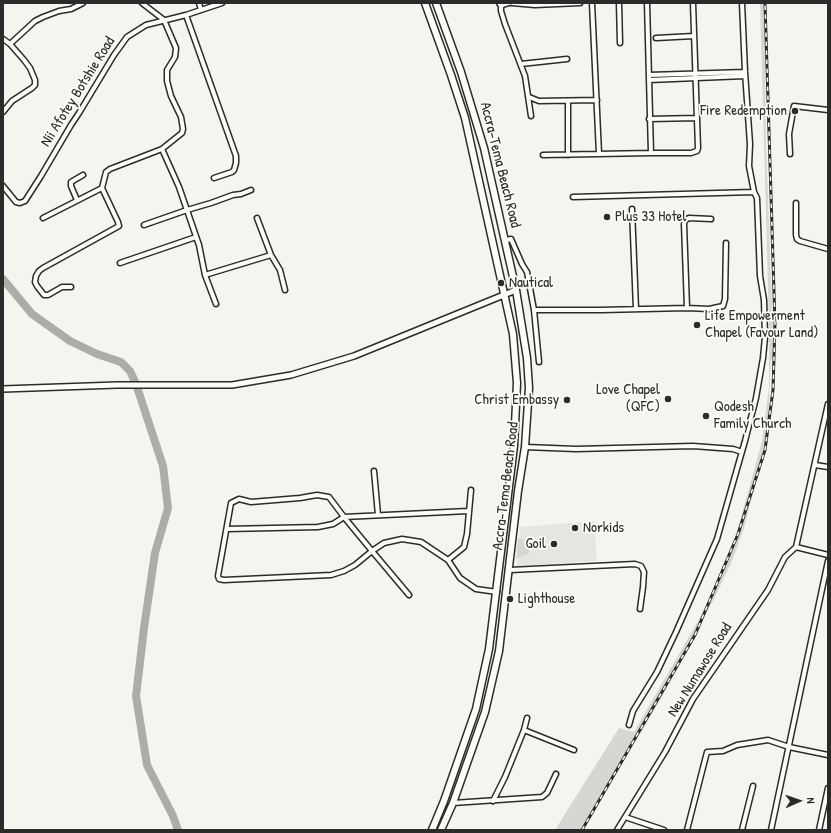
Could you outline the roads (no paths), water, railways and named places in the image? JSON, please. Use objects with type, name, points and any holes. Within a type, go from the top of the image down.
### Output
[{"type":"main road","name":"Accra-Tema Beach Road","points":[[425,3],[465,118],[513,334],[517,383],[514,446],[489,649],[476,709],[444,801],[432,830]]},
{"type":"main road","name":"Accra-Tema Beach Road","points":[[436,3],[461,72],[482,142],[516,290],[527,358],[529,388],[525,448],[518,491],[510,570],[499,651],[485,712],[453,804],[441,830]]},
{"type":"main road","points":[[514,446],[525,448]]},
{"type":"street","points":[[10,44],[35,21],[59,10],[71,9],[83,3]]},
{"type":"street","points":[[71,287],[62,287],[48,295],[44,295],[35,282],[36,276],[43,268],[119,226],[102,188],[106,172],[110,169],[162,149],[182,133],[183,129],[181,117],[166,81],[168,70],[175,57],[176,48],[164,20],[142,3]]},
{"type":"street","points":[[199,3],[201,10]]},
{"type":"street","name":"Nii Afotey Botshie Road","points":[[3,186],[16,202],[20,203],[25,201],[64,135],[80,113],[114,55],[127,37],[146,25],[186,15],[222,3]]},
{"type":"street","points":[[531,116],[529,98],[521,64],[500,5],[510,3],[535,5],[580,3]]},
{"type":"street","points":[[592,3],[599,154]]},
{"type":"street","points":[[619,3],[620,43]]},
{"type":"street","points":[[647,3],[651,153]]},
{"type":"street","points":[[543,155],[568,156],[599,154],[691,153],[697,151],[693,3]]},
{"type":"street","points":[[629,725],[633,711],[657,672],[676,632],[717,539],[756,398],[765,337],[764,300],[760,276],[757,198],[754,192],[749,166],[750,144],[742,3]]},
{"type":"street","points":[[186,15],[236,156],[236,163],[232,172],[214,178]]},
{"type":"street","points":[[656,38],[694,36]]},
{"type":"street","points":[[3,39],[10,44],[30,68],[35,77],[35,85],[12,101],[3,112]]},
{"type":"street","points":[[521,64],[567,59]]},
{"type":"street","points":[[649,77],[745,74]]},
{"type":"street","points":[[529,98],[539,102],[597,100]]},
{"type":"street","points":[[568,101],[568,156]]},
{"type":"street","points":[[790,154],[789,134],[794,106],[828,108]]},
{"type":"street","points":[[649,119],[697,118]]},
{"type":"street","points":[[162,149],[179,187],[196,237],[205,275],[216,304]]},
{"type":"street","points":[[77,200],[70,182],[83,175]]},
{"type":"street","points":[[43,218],[102,188]]},
{"type":"street","points":[[144,224],[251,190]]},
{"type":"street","points":[[573,197],[694,195],[754,192]]},
{"type":"street","points":[[796,203],[797,239],[828,249]]},
{"type":"street","points":[[632,209],[636,309]]},
{"type":"street","points":[[257,218],[270,255],[280,270],[285,290]]},
{"type":"street","points":[[687,308],[685,220],[689,218],[711,220]]},
{"type":"street","points":[[120,263],[196,237]]},
{"type":"street","points":[[505,240],[511,239],[527,272],[534,310],[539,362]]},
{"type":"street","points":[[534,310],[709,309],[723,306],[725,299],[726,243]]},
{"type":"street","points":[[205,275],[270,255]]},
{"type":"street","points":[[3,389],[125,385],[232,385],[292,375],[354,356],[516,290]]},
{"type":"street","points":[[828,404],[796,547],[828,555]]},
{"type":"street","points":[[525,448],[576,449],[693,446],[732,449],[742,452]]},
{"type":"street","points":[[815,465],[828,467]]},
{"type":"street","points":[[374,471],[378,515]]},
{"type":"street","points":[[448,560],[464,547],[467,534],[471,490]]},
{"type":"street","points":[[408,595],[372,551],[344,517],[329,497],[317,495],[251,502],[239,499],[231,503],[218,576],[221,580],[331,575],[344,571],[355,565],[372,551],[384,543],[392,540],[411,540],[421,542],[448,560],[460,578],[467,584],[476,589],[497,592]]},
{"type":"street","points":[[227,529],[322,527],[333,524],[344,517],[468,511]]},
{"type":"street","name":"New Numawose Road","points":[[617,830],[666,752],[693,699],[768,590],[785,557],[796,547]]},
{"type":"street","points":[[772,830],[828,561]]},
{"type":"street","points":[[510,570],[634,564],[641,566],[644,572],[644,587],[640,609]]},
{"type":"street","points":[[493,801],[524,730],[527,718]]},
{"type":"street","points":[[524,730],[574,750]]},
{"type":"street","points":[[687,830],[707,752],[723,751],[737,745],[768,740],[789,748],[828,755]]},
{"type":"street","points":[[453,804],[545,796],[556,774]]},
{"type":"street","points":[[742,830],[753,786]]},
{"type":"street","points":[[820,830],[828,788]]},
{"type":"street","points":[[625,817],[664,830]]},
{"type":"waterway","points":[[3,279],[32,314],[70,341],[97,354],[121,362],[130,371],[136,384],[163,466],[168,508],[155,553],[136,696],[147,765],[173,816],[178,830]]},
{"type":"railway","points":[[582,830],[695,635],[738,534],[765,450],[773,390],[775,324],[765,3]]},
{"type":"place","name":"Fire Redemption","points":[[795,111]]},
{"type":"place","name":"Plus 33 Hotel","points":[[607,217]]},
{"type":"place","name":"Nautical","points":[[501,283]]},
{"type":"place","name":"Life Empowerment Chapel (Favour Land)","points":[[697,325]]},
{"type":"place","name":"Love Chapel (QFC)","points":[[668,399]]},
{"type":"place","name":"Christ Embassy","points":[[567,400]]},
{"type":"place","name":"Qodesh Family Church","points":[[706,416]]},
{"type":"place","name":"Norkids","points":[[575,528]]},
{"type":"place","name":"Goil","points":[[554,544]]},
{"type":"place","name":"Lighthouse","points":[[510,599]]}]
